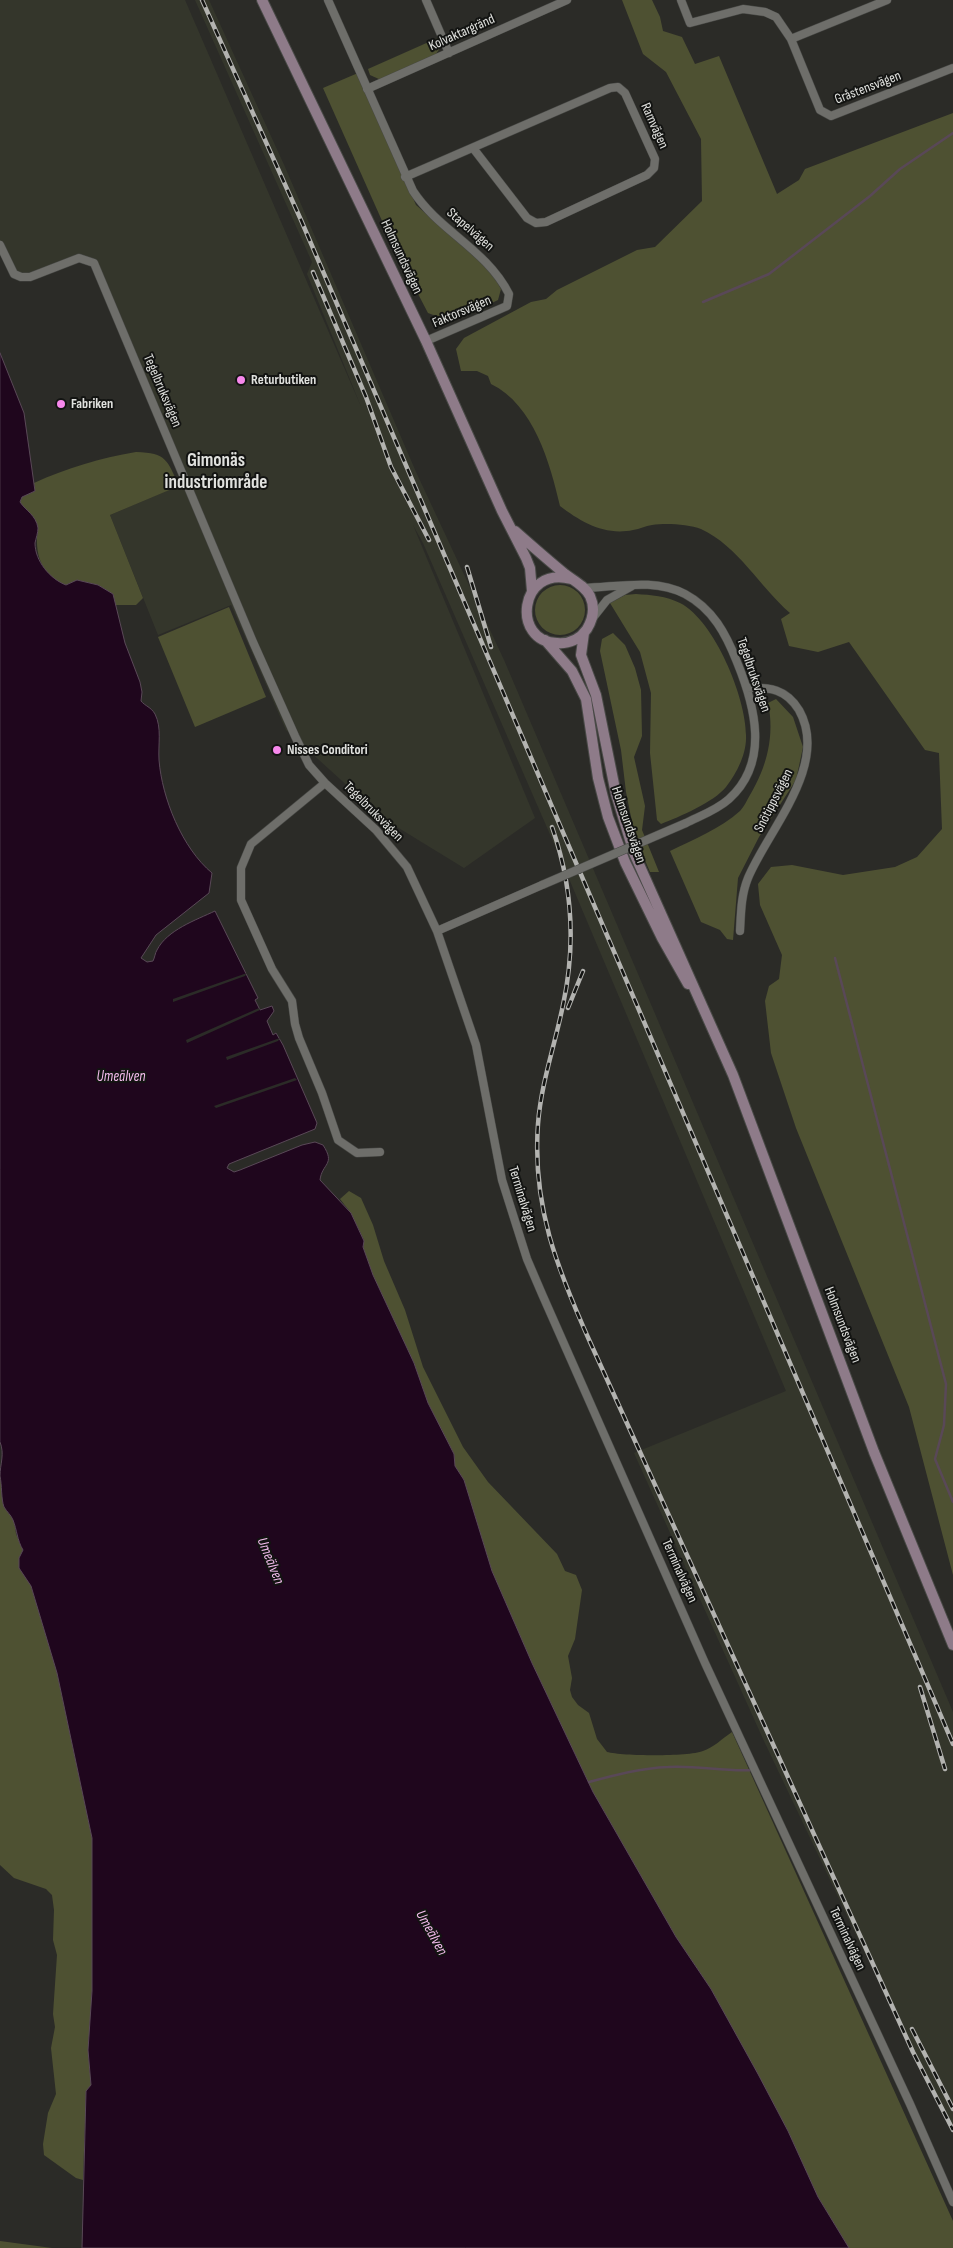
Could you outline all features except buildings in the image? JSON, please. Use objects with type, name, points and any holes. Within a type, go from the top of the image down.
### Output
[{"type":"main road","name":"Holmsundsvägen","points":[[262,0],[426,341],[530,568],[532,591],[528,601],[527,617],[534,632],[545,640],[572,671],[586,698],[598,778],[608,817],[625,862],[662,938],[707,1014]]},
{"type":"main road","name":"Holmsundsvägen","points":[[511,528],[584,588]]},
{"type":"main road","points":[[532,591],[539,584],[552,578],[571,579]]},
{"type":"main road","points":[[584,588],[592,604],[592,619]]},
{"type":"main road","name":"Holmsundsvägen","points":[[592,619],[584,633],[581,655],[596,695],[616,794],[634,853],[733,1075],[874,1452],[953,1645]]},
{"type":"main road","points":[[545,640],[555,643],[566,643],[584,633]]},
{"type":"street","points":[[328,0],[405,177]]},
{"type":"street","points":[[426,0],[449,53]]},
{"type":"street","name":"Kolvaktargränd","points":[[367,89],[567,0]]},
{"type":"street","points":[[681,0],[690,24],[744,9],[753,9],[776,17],[791,39],[887,0]]},
{"type":"street","name":"Gråstensvägen","points":[[791,39],[820,110],[831,116],[953,68]]},
{"type":"street","name":"Ramvägen","points":[[405,177],[610,88],[618,87],[625,93],[655,159],[654,168],[647,175],[546,222],[536,223],[527,218],[473,148]]},
{"type":"street","name":"Stapelvägen","points":[[405,177],[421,204],[490,265],[509,294],[507,306]]},
{"type":"street","name":"Tegelbruksvägen","points":[[0,245],[14,274],[21,277],[30,277],[79,258],[94,262],[253,642],[302,750],[310,765],[325,783],[392,847],[407,867],[436,931],[686,823],[728,799],[742,783],[750,766],[757,732],[752,702],[726,634],[709,612],[685,594],[657,585],[584,588]]},
{"type":"street","name":"Faktorsvägen","points":[[426,341],[507,306]]},
{"type":"street","points":[[592,619],[607,600],[634,585]]},
{"type":"street","name":"Snötippsvägen","points":[[740,931],[742,900],[747,880],[795,791],[806,760],[808,745],[804,720],[794,703],[785,694],[776,689],[747,688]]},
{"type":"street","points":[[325,783],[251,844],[241,868],[240,900],[272,968],[292,1001],[294,1024],[329,1110],[338,1140],[357,1153],[380,1152]]},
{"type":"street","name":"Terminalvägen","points":[[436,931],[476,1045],[496,1137],[498,1164],[527,1259],[705,1663],[953,2202]]},
{"type":"shaded area","points":[[0,0],[185,0],[362,409],[307,274],[312,262],[195,0],[209,0],[285,167],[416,472],[504,660],[953,1712],[953,2129],[861,1945],[764,1741],[634,1453],[786,1391],[559,855],[423,543],[413,525],[535,818],[464,868],[384,819],[286,730],[231,605],[158,635],[110,515],[188,482],[94,263],[87,259],[30,277],[14,274],[0,245]]},
{"type":"green space","points":[[622,0],[652,0],[660,17],[663,31],[682,37],[695,64],[719,56],[777,194],[799,180],[805,169],[953,113],[953,1575],[909,1407],[796,1128],[771,1053],[765,1001],[769,986],[779,979],[782,955],[760,905],[758,884],[771,867],[792,865],[843,875],[895,867],[917,857],[942,829],[939,753],[925,750],[849,642],[818,652],[789,646],[781,619],[790,613],[738,556],[714,536],[701,529],[676,524],[652,525],[636,530],[613,531],[585,522],[560,506],[545,454],[529,420],[519,406],[491,384],[488,376],[477,371],[461,371],[456,349],[464,338],[531,302],[546,299],[557,290],[637,250],[655,247],[702,201],[701,139],[666,72],[643,54]]},
{"type":"green space","points":[[440,37],[443,44],[433,58],[381,80],[370,75],[368,69]]},
{"type":"green space","points":[[358,73],[416,205],[490,270],[501,289],[498,300],[473,312],[455,316],[437,316],[428,313],[395,250],[323,88]]},
{"type":"green space","points":[[136,452],[160,456],[172,470],[179,486],[110,515],[143,598],[136,605],[114,605],[113,594],[98,585],[77,580],[66,585],[57,581],[45,570],[37,546],[38,528],[20,503],[22,497],[35,491],[34,483],[84,464]]},
{"type":"green space","points":[[555,585],[565,585],[578,592],[585,605],[585,615],[578,628],[565,635],[555,635],[546,631],[539,624],[535,615],[535,605],[539,596],[546,589]]},
{"type":"green space","points":[[636,594],[664,597],[680,603],[693,612],[705,626],[726,662],[741,701],[745,719],[745,749],[734,776],[726,787],[705,803],[661,824],[657,820],[650,753],[651,693],[640,652],[610,603],[625,595]]},
{"type":"green space","points":[[229,607],[266,697],[195,727],[158,637]]},
{"type":"green space","points":[[613,633],[625,645],[635,668],[641,690],[642,736],[634,757],[645,806],[642,830],[659,872],[650,872],[635,837],[626,792],[621,750],[600,651],[602,639]]},
{"type":"green space","points":[[776,699],[793,717],[803,747],[796,780],[759,837],[738,878],[733,940],[727,939],[720,930],[701,922],[670,851],[716,828],[743,808],[765,762],[771,727],[768,703]]},
{"type":"green space","points":[[349,1191],[361,1198],[373,1225],[384,1261],[405,1310],[423,1367],[463,1447],[488,1482],[557,1554],[565,1571],[576,1575],[582,1590],[575,1639],[568,1656],[572,1678],[570,1690],[572,1697],[578,1705],[589,1713],[597,1739],[607,1752],[670,1755],[707,1750],[732,1732],[953,2221],[953,2248],[849,2248],[818,2197],[788,2131],[711,1989],[676,1937],[593,1792],[532,1663],[492,1571],[464,1480],[455,1466],[454,1454],[428,1403],[414,1363],[373,1275],[363,1247],[364,1240],[351,1213],[340,1199]]},
{"type":"green space","points":[[0,1476],[3,1483],[4,1507],[14,1521],[16,1534],[23,1550],[19,1558],[19,1568],[31,1586],[57,1673],[92,1838],[92,1991],[88,2050],[91,2085],[86,2091],[83,2180],[76,2178],[44,2155],[43,2144],[48,2113],[56,2094],[51,2048],[55,2027],[53,2014],[57,1955],[53,1940],[54,1910],[52,1895],[46,1889],[14,1878],[0,1865]]},
{"type":"green space","points":[[0,2241],[52,2248],[0,2248]]},
{"type":"water","name":"Umeälven","points":[[0,353],[24,413],[35,491],[22,497],[20,502],[33,516],[37,524],[38,530],[35,543],[38,556],[49,574],[60,582],[66,585],[77,580],[98,585],[113,594],[125,643],[140,682],[141,701],[155,714],[157,719],[161,775],[169,806],[191,850],[212,873],[209,893],[156,935],[141,958],[147,962],[153,961],[162,943],[175,931],[215,911],[258,998],[255,1000],[260,1010],[272,1006],[274,1011],[267,1021],[273,1035],[276,1033],[283,1045],[317,1123],[315,1129],[229,1164],[227,1168],[234,1172],[302,1145],[315,1142],[323,1145],[327,1152],[328,1160],[320,1180],[351,1213],[364,1241],[363,1247],[373,1275],[414,1363],[428,1403],[454,1454],[455,1466],[464,1480],[492,1571],[532,1663],[593,1792],[676,1937],[711,1989],[788,2131],[818,2197],[849,2248],[82,2248],[86,2091],[91,2085],[88,2050],[92,1991],[92,1838],[57,1673],[31,1586],[19,1568],[19,1558],[23,1550],[13,1520],[4,1507],[0,1476],[2,1455],[0,1442]]},
{"type":"pier","points":[[247,973],[245,976],[173,1002],[173,999]]},
{"type":"pier","points":[[259,1008],[260,1010],[187,1043],[186,1040]]},
{"type":"pier","points":[[280,1038],[278,1041],[227,1060],[226,1057]]},
{"type":"pier","points":[[295,1078],[297,1080],[216,1108],[214,1106]]},
{"type":"waterway","points":[[703,302],[769,274],[870,196],[900,169],[953,133]]},
{"type":"waterway","points":[[835,958],[946,1384],[944,1425],[935,1459],[953,1502]]},
{"type":"waterway","points":[[589,1782],[628,1772],[658,1768],[689,1767],[753,1770]]},
{"type":"railway","points":[[202,0],[301,220],[953,1744]]},
{"type":"railway","points":[[313,272],[366,397],[391,467],[429,540]]},
{"type":"railway","points":[[467,567],[491,647]]},
{"type":"railway","points":[[552,827],[559,849],[568,893],[571,937],[570,960],[560,1020],[542,1094],[537,1154],[543,1210],[557,1262],[590,1342],[913,2052],[953,2130]]},
{"type":"railway","points":[[568,1008],[583,971]]},
{"type":"railway","points":[[920,1687],[945,1769]]},
{"type":"railway","points":[[912,2029],[953,2109]]},
{"type":"place","name":"Returbutiken","points":[[241,380]]},
{"type":"place","name":"Fabriken","points":[[61,404]]},
{"type":"place","name":"Nisses Conditori","points":[[277,750]]},
{"type":"district","name":"Gimonäs industriområde","points":[[216,472]]}]
